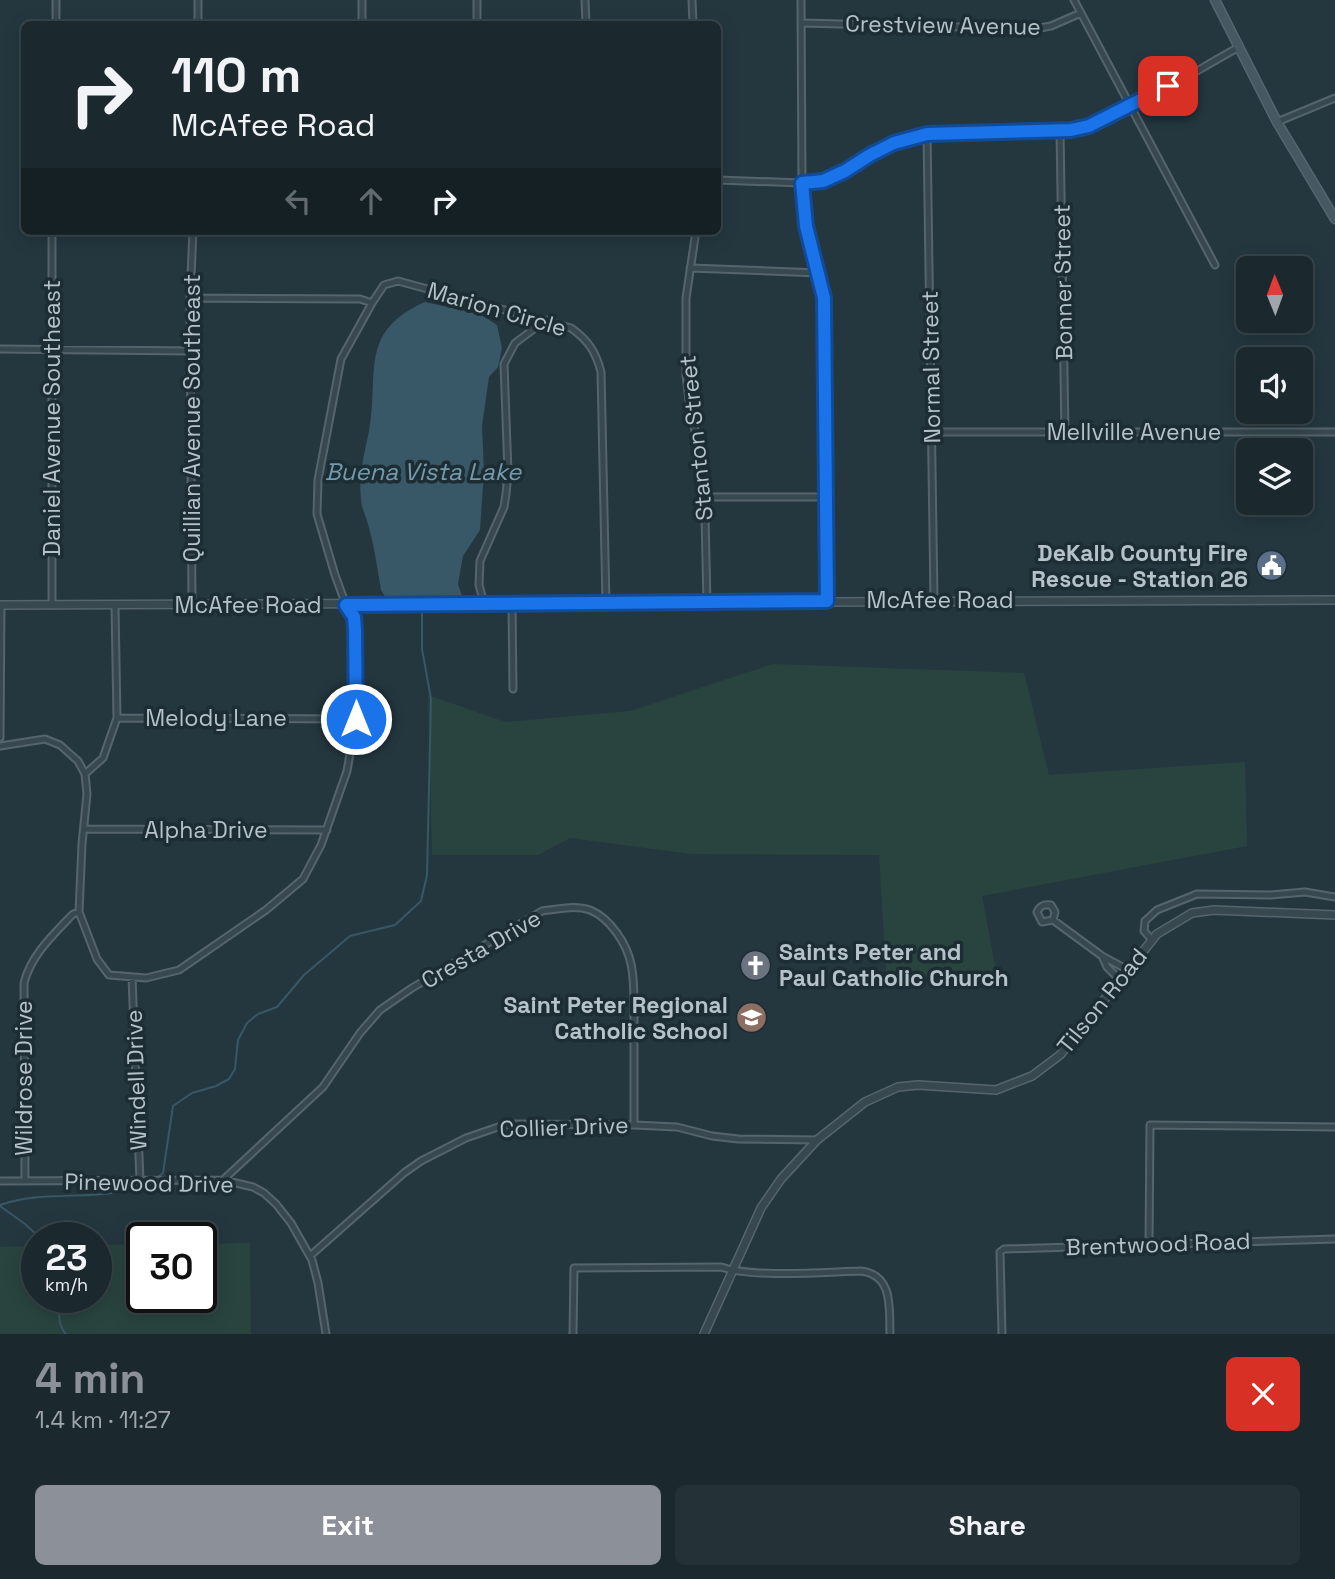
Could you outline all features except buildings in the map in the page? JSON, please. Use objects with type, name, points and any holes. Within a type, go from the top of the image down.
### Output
[{"type":"main road","points":[[1215,0],[1277,122],[1335,219]]},
{"type":"street","points":[[56,0],[56,21]]},
{"type":"street","points":[[198,0],[198,21]]},
{"type":"street","points":[[362,0],[362,21]]},
{"type":"street","points":[[477,0],[477,21]]},
{"type":"street","points":[[585,0],[586,21]]},
{"type":"street","points":[[692,0],[693,21]]},
{"type":"street","points":[[800,0],[802,183],[806,226],[825,307],[827,601]]},
{"type":"street","points":[[1074,0],[1215,265]]},
{"type":"street","name":"Crestview Avenue","points":[[801,23],[1034,29],[1051,26],[1081,13]]},
{"type":"street","points":[[721,180],[802,183],[823,181],[894,143],[927,134],[1060,131],[1089,126],[1130,107],[1239,47]]},
{"type":"street","points":[[1277,122],[1335,98]]},
{"type":"street","name":"Bonner Street","points":[[1060,131],[1065,433]]},
{"type":"street","name":"Normal Street","points":[[927,134],[934,600]]},
{"type":"street","name":"Daniel Avenue Southeast","points":[[51,605],[52,235]]},
{"type":"street","name":"Quillian Avenue Southeast","points":[[192,604],[190,298],[193,235]]},
{"type":"street","name":"Stanton Street","points":[[695,235],[686,298],[686,376],[704,472],[707,603]]},
{"type":"street","points":[[691,268],[819,273]]},
{"type":"street","name":"Marion Circle","points":[[132,977],[155,977],[179,971],[266,910],[303,879],[327,830],[347,771],[356,719],[355,630],[354,617],[346,605],[317,514],[318,480],[341,359],[384,285],[398,281],[546,320],[571,328],[585,339],[596,355],[601,372],[606,604]]},
{"type":"street","points":[[190,298],[360,299],[372,303]]},
{"type":"street","points":[[484,603],[480,585],[481,561],[504,507],[507,484],[504,364],[515,343],[546,320]]},
{"type":"street","points":[[0,349],[191,351]]},
{"type":"street","name":"Mellville Avenue","points":[[933,432],[1335,432]]},
{"type":"street","points":[[706,497],[828,497]]},
{"type":"street","name":"McAfee Road","points":[[1,605],[1335,600]]},
{"type":"street","points":[[512,603],[513,689]]},
{"type":"street","points":[[0,738],[1,605]]},
{"type":"street","points":[[85,774],[103,758],[117,718],[115,606]]},
{"type":"street","name":"Melody Lane","points":[[117,718],[356,719]]},
{"type":"street","points":[[0,746],[44,739],[60,745],[78,761],[85,774],[87,794],[79,912],[100,966],[109,975],[132,977]]},
{"type":"street","name":"Alpha Drive","points":[[84,830],[327,830]]},
{"type":"street","points":[[1153,940],[1144,931],[1145,921],[1157,910],[1197,894],[1271,895],[1305,892],[1335,897]]},
{"type":"street","name":"Cresta Drive","points":[[223,1180],[323,1087],[380,1010],[532,915],[567,908],[583,908],[597,914],[618,935],[630,961],[634,1004],[634,1125]]},
{"type":"street","name":"Tilson Road","points":[[704,1334],[761,1208],[781,1179],[817,1140],[865,1102],[898,1087],[918,1085],[996,1090],[1032,1076],[1060,1055],[1153,940],[1178,920],[1192,913],[1214,911],[1335,915]]},
{"type":"street","name":"Wildrose Drive","points":[[25,1180],[24,983],[30,965],[45,943],[73,914],[79,912]]},
{"type":"street","points":[[1053,920],[1102,956],[1129,970]]},
{"type":"street","points":[[1102,956],[1107,967],[1120,980]]},
{"type":"street","name":"Windell Drive","points":[[132,977],[140,1182]]},
{"type":"street","name":"Collier Drive","points":[[310,1256],[404,1173],[482,1131],[513,1125],[634,1125],[677,1127],[738,1139],[817,1140]]},
{"type":"street","points":[[1149,1245],[1150,1125],[1335,1127]]},
{"type":"street","name":"Pinewood Drive","points":[[0,1181],[223,1180],[253,1187],[269,1198],[291,1223],[310,1256],[318,1283],[326,1334]]},
{"type":"street","name":"Brentwood Road","points":[[1002,1334],[1000,1252],[1008,1248],[1335,1239]]},
{"type":"street","points":[[573,1334],[574,1268],[721,1267],[731,1270],[873,1273],[882,1280],[887,1292],[890,1334]]},
{"type":"green space","points":[[773,664],[1024,673],[1049,775],[1245,762],[1247,846],[982,896],[999,987],[886,971],[879,855],[691,854],[570,838],[538,855],[432,855],[428,695],[505,722],[630,711]]},
{"type":"green space","points":[[250,1243],[251,1334],[0,1334],[0,1247],[21,1246],[21,1313],[112,1313],[112,1245],[126,1244],[126,1313],[217,1313],[217,1244]]},
{"type":"water","name":"Buena Vista Lake","points":[[425,302],[480,314],[497,325],[502,348],[498,367],[489,377],[482,426],[484,471],[480,530],[463,556],[458,584],[462,596],[386,598],[381,590],[361,496],[376,356],[380,341],[389,327],[404,314]]},
{"type":"waterway","points":[[157,1178],[163,1173],[173,1106],[192,1093],[229,1079],[235,1069],[238,1040],[247,1023],[258,1014],[277,1007],[304,975],[350,936],[395,925],[421,901],[427,875],[431,699],[422,649],[422,605]]},
{"type":"waterway","points":[[0,1205],[37,1197],[113,1193],[150,1183]]},
{"type":"waterway","points":[[0,1206],[22,1222]]},
{"type":"waterway","points":[[59,1313],[66,1334]]},
{"type":"place","name":"DeKalb County Fire Rescue - Station 26","points":[[1271,566]]},
{"type":"place","name":"Saints Peter and Paul Catholic Church","points":[[756,965]]},
{"type":"place","name":"Saint Peter Regional Catholic School","points":[[751,1018]]},
{"type":"route","points":[[356,719],[354,617],[346,605],[827,601],[824,298],[806,226],[802,183],[823,181],[894,143],[927,134],[1071,130],[1089,126],[1168,86]]}]
